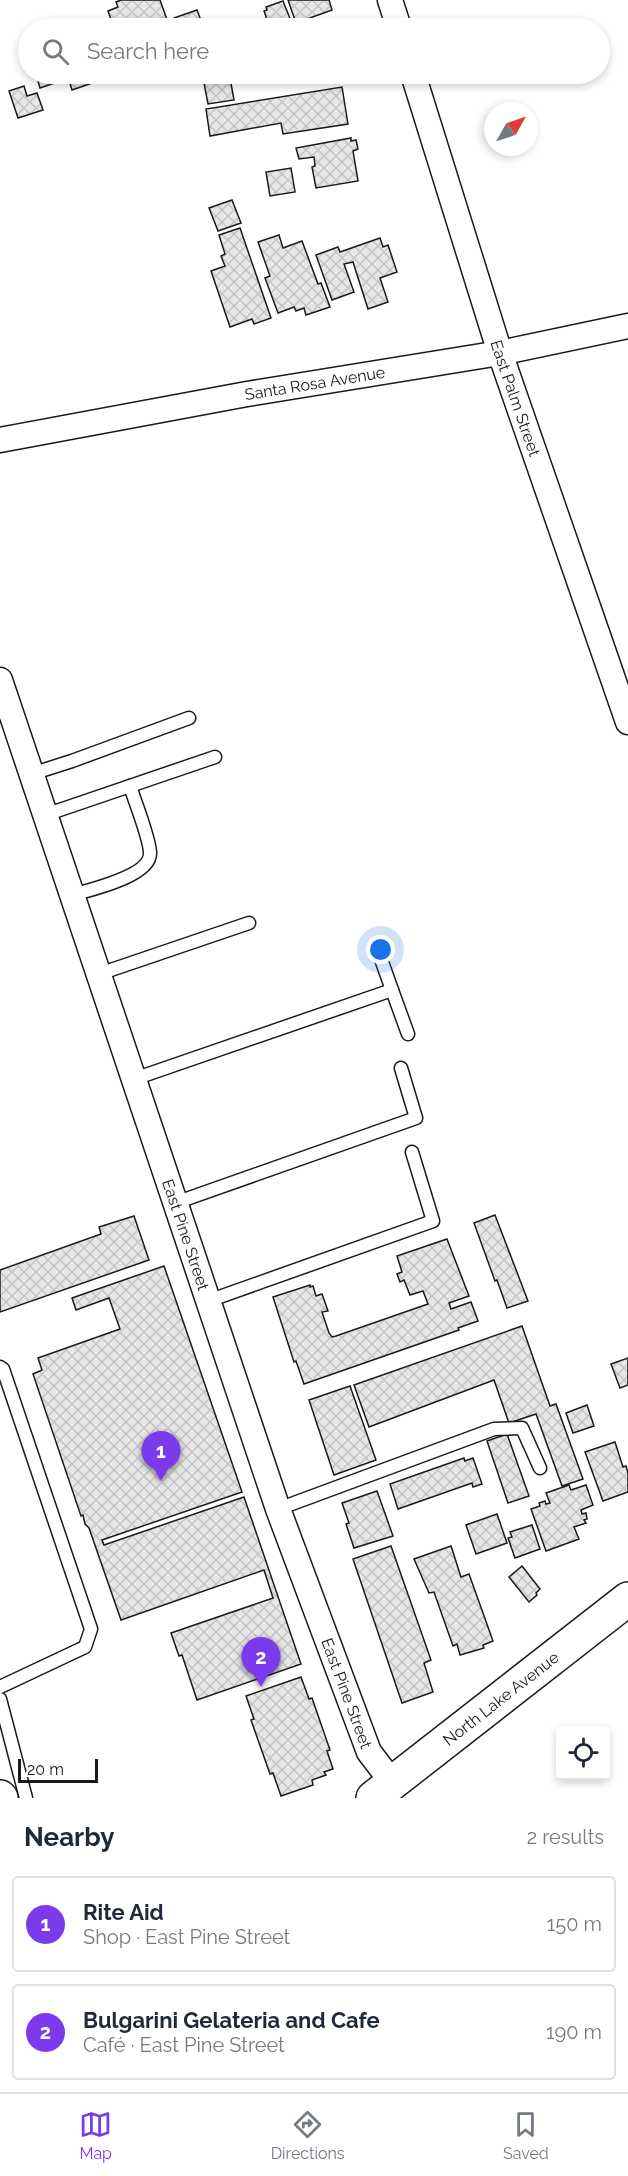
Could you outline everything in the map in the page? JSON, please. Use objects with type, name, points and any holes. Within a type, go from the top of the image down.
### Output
[{"type":"main road","name":"North Lake Avenue","points":[[382,1790],[628,1599]]},
{"type":"street","points":[[390,0],[396,18]]},
{"type":"street","name":"East Palm Street","points":[[416,84],[500,352],[628,722]]},
{"type":"street","name":"Santa Rosa Avenue","points":[[0,440],[247,394],[500,352],[628,327]]},
{"type":"street","name":"East Pine Street","points":[[0,680],[278,1509],[382,1790]]},
{"type":"lane","points":[[31,774],[189,718]]},
{"type":"lane","points":[[45,815],[215,757]]},
{"type":"lane","points":[[72,895],[130,876],[142,868],[149,859],[149,846],[130,786]]},
{"type":"lane","points":[[99,974],[249,923]]},
{"type":"lane","points":[[376,945],[408,1034]]},
{"type":"lane","points":[[134,1079],[392,990]]},
{"type":"lane","points":[[175,1203],[416,1118],[401,1068]]},
{"type":"lane","points":[[208,1301],[433,1221],[412,1152]]},
{"type":"lane","points":[[0,1367],[3,1369],[91,1629],[85,1647],[0,1687]]},
{"type":"lane","points":[[278,1509],[494,1429],[522,1428],[540,1468]]},
{"type":"lane","points":[[0,1699],[26,1798]]},
{"type":"building","points":[[160,0],[166,18],[110,18],[108,11],[118,7],[116,2]]},
{"type":"building","points":[[288,0],[329,0],[332,10],[310,18],[294,18]]},
{"type":"building","points":[[283,1],[290,18],[266,18],[264,11],[267,10],[266,7]]},
{"type":"building","points":[[197,10],[200,18],[174,18]]},
{"type":"building","points":[[39,84],[52,84],[40,88]]},
{"type":"building","points":[[70,84],[89,84],[72,90]]},
{"type":"building","points":[[204,84],[231,84],[234,100],[208,104]]},
{"type":"building","points":[[24,86],[27,96],[37,93],[43,110],[18,118],[9,91]]},
{"type":"building","points":[[342,87],[348,124],[283,134],[281,123],[210,136],[206,109]]},
{"type":"building","points":[[351,138],[351,141],[356,140],[358,149],[353,151],[358,181],[316,188],[312,167],[315,166],[314,157],[299,159],[296,148]]},
{"type":"building","points":[[291,168],[295,192],[270,196],[266,172]]},
{"type":"building","points":[[232,200],[241,223],[218,231],[209,208]]},
{"type":"building","points":[[240,228],[271,318],[254,324],[252,319],[230,327],[211,271],[225,266],[221,256],[225,254],[219,235]]},
{"type":"building","points":[[279,235],[283,248],[302,241],[318,284],[321,283],[330,307],[306,315],[304,308],[296,311],[294,307],[278,313],[265,278],[270,276],[258,242]]},
{"type":"building","points":[[380,238],[383,247],[388,245],[397,272],[380,278],[388,302],[368,309],[353,262],[344,264],[354,292],[332,300],[316,255],[338,247],[340,252]]},
{"type":"building","points":[[495,1215],[528,1301],[507,1308],[474,1223]]},
{"type":"building","points":[[134,1216],[149,1260],[0,1312],[0,1270],[101,1234],[99,1227]]},
{"type":"building","points":[[447,1239],[469,1296],[449,1303],[451,1309],[471,1302],[478,1321],[458,1328],[459,1330],[304,1384],[296,1361],[294,1362],[273,1297],[313,1286],[316,1296],[322,1294],[328,1311],[322,1312],[329,1333],[332,1337],[336,1336],[428,1304],[423,1291],[410,1295],[404,1280],[400,1282],[397,1274],[402,1272],[397,1256]]},
{"type":"building","points":[[164,1266],[242,1492],[102,1540],[104,1545],[244,1497],[301,1664],[197,1700],[182,1655],[179,1656],[171,1633],[273,1598],[264,1570],[121,1620],[89,1528],[85,1524],[83,1515],[81,1516],[33,1374],[42,1370],[38,1358],[120,1329],[109,1298],[76,1310],[72,1298]]},
{"type":"building","points":[[522,1326],[550,1406],[556,1404],[583,1479],[562,1486],[536,1414],[509,1423],[494,1380],[369,1427],[354,1385]]},
{"type":"building","points":[[628,1358],[628,1385],[620,1388],[611,1364]]},
{"type":"building","points":[[350,1386],[376,1460],[334,1475],[309,1400]]},
{"type":"building","points":[[587,1405],[594,1426],[573,1433],[566,1413]]},
{"type":"building","points":[[507,1434],[529,1496],[508,1503],[487,1441]]},
{"type":"building","points":[[615,1442],[623,1467],[626,1466],[628,1473],[628,1492],[603,1501],[585,1452]]},
{"type":"building","points":[[464,1458],[465,1461],[473,1458],[482,1484],[473,1487],[472,1483],[398,1509],[390,1484]]},
{"type":"building","points":[[569,1485],[571,1490],[586,1485],[593,1505],[581,1510],[582,1514],[586,1513],[587,1519],[584,1520],[586,1523],[574,1527],[579,1539],[546,1551],[531,1509],[540,1506],[539,1503],[545,1501],[546,1504],[550,1503],[546,1493]]},
{"type":"building","points":[[377,1491],[393,1536],[354,1548],[342,1503]]},
{"type":"building","points":[[497,1514],[507,1543],[476,1554],[466,1525]]},
{"type":"building","points":[[532,1525],[540,1549],[515,1558],[508,1538],[512,1537],[510,1532]]},
{"type":"building","points":[[391,1546],[431,1660],[424,1663],[433,1692],[402,1703],[353,1559]]},
{"type":"building","points":[[451,1546],[461,1577],[469,1574],[493,1641],[483,1645],[484,1648],[460,1655],[457,1644],[453,1646],[434,1592],[429,1593],[414,1559]]},
{"type":"building","points":[[522,1566],[540,1589],[529,1602],[509,1577]]},
{"type":"building","points":[[301,1677],[309,1699],[312,1698],[330,1750],[327,1751],[333,1769],[324,1772],[326,1775],[312,1780],[313,1785],[281,1796],[273,1773],[270,1774],[251,1720],[254,1719],[246,1696]]},
{"type":"place","name":"Rite Aid","points":[[161,1481]]},
{"type":"place","name":"Bulgarini Gelateria and Cafe","points":[[261,1687]]}]
